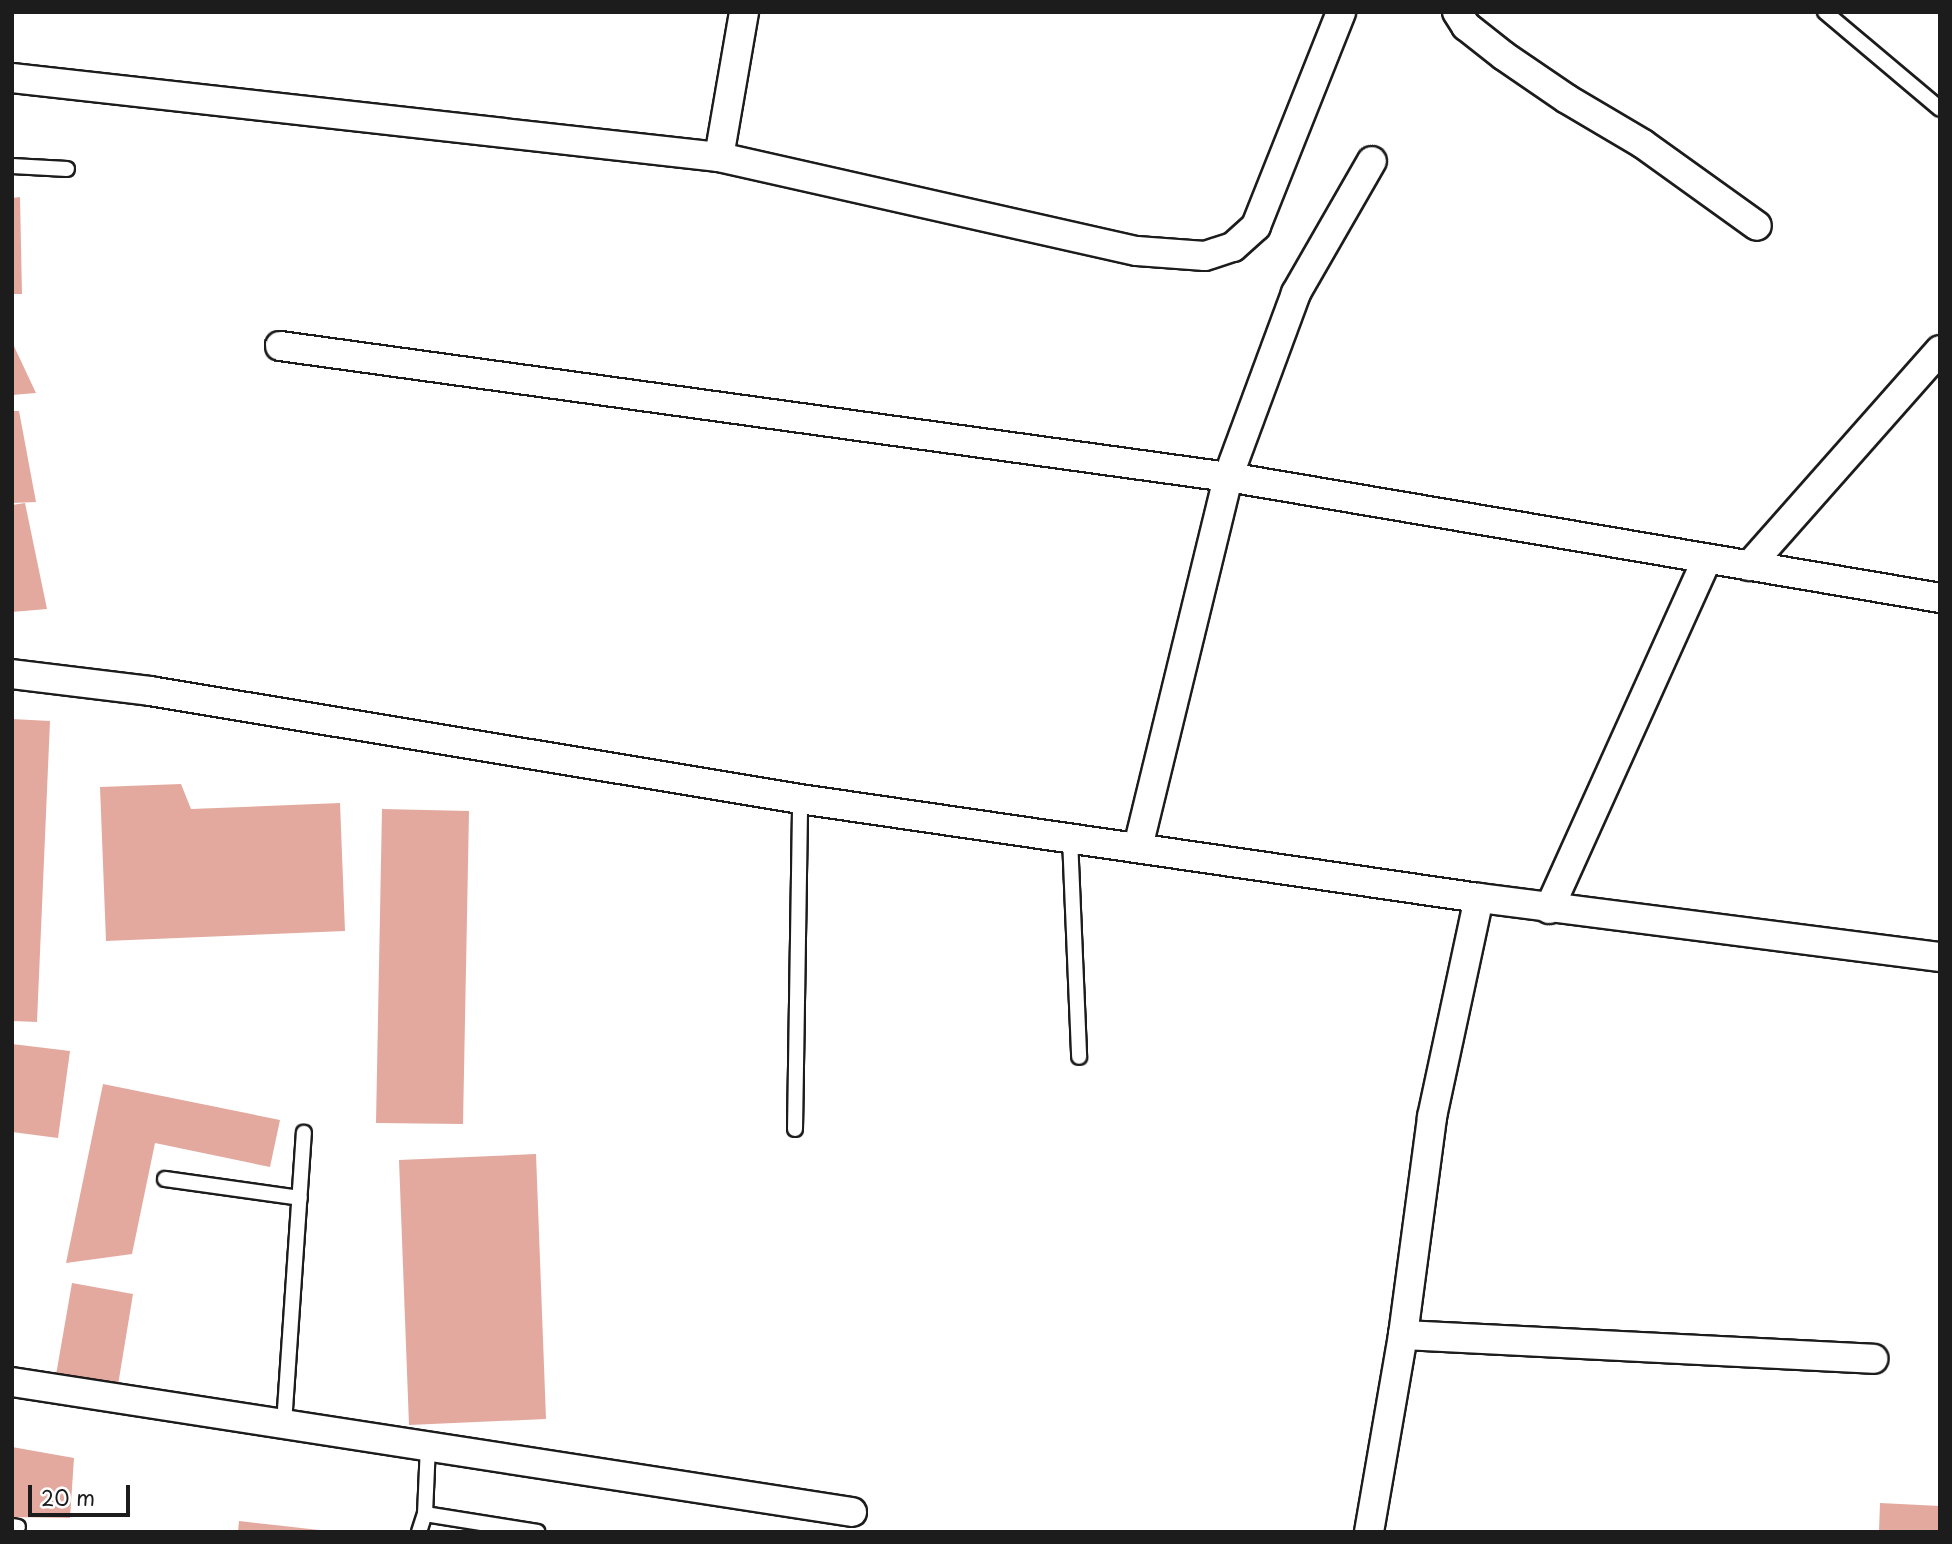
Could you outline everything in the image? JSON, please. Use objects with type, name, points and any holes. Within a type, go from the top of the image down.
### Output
[{"type":"street","points":[[719,157],[744,12]]},
{"type":"street","points":[[12,78],[719,157],[1137,251],[1205,256],[1233,247],[1256,226],[1341,12]]},
{"type":"street","points":[[1457,12],[1466,26],[1504,56],[1567,99],[1643,144],[1757,226]]},
{"type":"street","points":[[1138,848],[1228,477],[1296,293],[1372,161]]},
{"type":"street","points":[[280,346],[1228,477],[1940,598]]},
{"type":"street","points":[[1749,566],[1940,350]]},
{"type":"street","points":[[1549,909],[1707,559]]},
{"type":"street","points":[[12,674],[150,691],[800,799],[1549,909],[1940,957]]},
{"type":"street","points":[[1369,1532],[1403,1335],[1432,1117],[1479,898]]},
{"type":"street","points":[[1403,1335],[1873,1359]]},
{"type":"street","points":[[12,1382],[852,1512]]},
{"type":"lane","points":[[1825,12],[1940,109]]},
{"type":"lane","points":[[12,166],[67,169]]},
{"type":"lane","points":[[795,1129],[800,799]]},
{"type":"lane","points":[[1070,838],[1079,1057]]},
{"type":"lane","points":[[284,1424],[304,1133]]},
{"type":"lane","points":[[165,1179],[300,1198]]},
{"type":"lane","points":[[419,1532],[425,1514],[428,1446]]},
{"type":"lane","points":[[425,1514],[538,1532]]},
{"type":"building","points":[[20,197],[22,294],[12,294],[12,198]]},
{"type":"building","points":[[12,342],[36,393],[12,395]]},
{"type":"building","points":[[12,411],[19,411],[36,502],[12,503]]},
{"type":"building","points":[[25,503],[47,609],[12,612],[12,505]]},
{"type":"building","points":[[12,719],[50,721],[37,1022],[12,1021]]},
{"type":"building","points":[[181,784],[191,809],[340,803],[345,931],[106,941],[100,787]]},
{"type":"building","points":[[382,809],[469,811],[463,1124],[376,1123]]},
{"type":"building","points":[[12,1044],[70,1051],[58,1138],[12,1132]]},
{"type":"building","points":[[103,1084],[280,1120],[270,1167],[155,1143],[132,1254],[66,1263]]},
{"type":"building","points":[[536,1154],[546,1419],[409,1425],[399,1160]]},
{"type":"building","points":[[72,1283],[133,1294],[118,1385],[56,1375]]},
{"type":"building","points":[[12,1447],[74,1458],[70,1518],[12,1517]]},
{"type":"building","points":[[1880,1503],[1940,1506],[1940,1532],[1879,1532]]},
{"type":"building","points":[[239,1521],[319,1530],[319,1532],[238,1532]]}]
